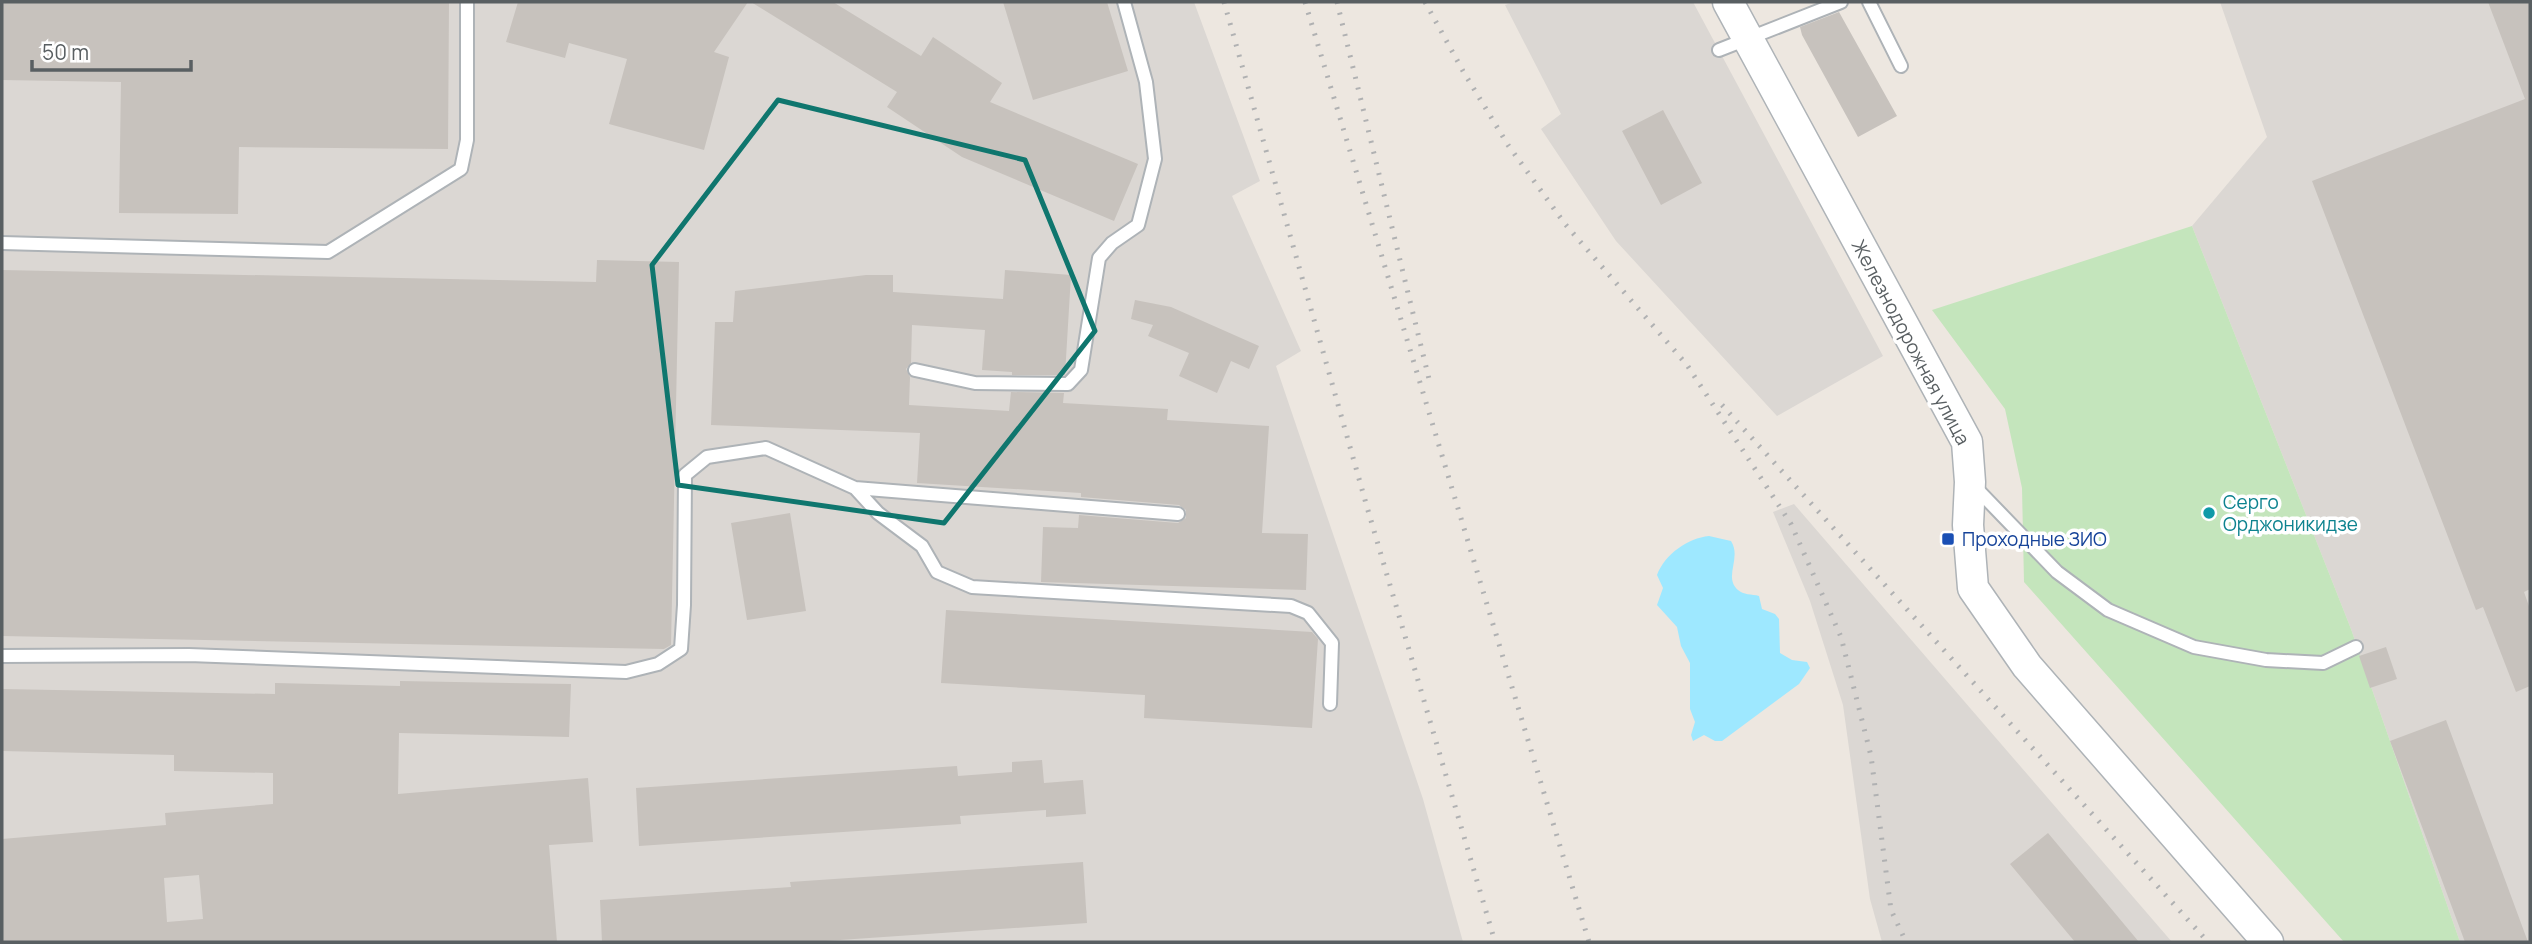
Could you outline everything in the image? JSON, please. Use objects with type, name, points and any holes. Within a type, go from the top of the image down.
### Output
[{"type":"street","name":"Железнодорожная улица","points":[[1728,2],[1967,442],[1972,588],[2027,666],[2268,942]]},
{"type":"lane","points":[[2,243],[328,252],[461,169],[467,140],[467,2]]},
{"type":"lane","points":[[915,370],[975,383],[1069,384],[1081,370],[1099,258],[1112,243],[1138,225],[1155,159],[1146,82],[1124,2]]},
{"type":"lane","points":[[1719,50],[1841,2]]},
{"type":"lane","points":[[1869,2],[1901,66]]},
{"type":"lane","points":[[2,656],[189,655],[626,672],[658,664],[681,649],[685,475],[707,457],[766,448],[855,488],[1178,514]]},
{"type":"lane","points":[[1970,482],[2057,572],[2108,610],[2133,621],[2194,647],[2266,660],[2323,663],[2356,647]]},
{"type":"lane","points":[[855,488],[878,513],[922,546],[937,572],[972,587],[1291,606],[1308,613],[1332,643],[1330,704]]},
{"type":"highlighted area","points":[[778,100],[1025,160],[1095,331],[944,523],[678,485],[652,265]]},
{"type":"shaded area","points":[[2,2],[1194,2],[1260,181],[1232,196],[1301,351],[1276,366],[1423,799],[1463,942],[2,942]]},
{"type":"shaded area","points":[[1514,2],[1693,2],[1883,356],[1777,416],[1616,241],[1541,129],[1561,114],[1505,5]]},
{"type":"shaded area","points":[[2220,2],[2530,2],[2530,942],[2460,942],[2351,629],[2192,226],[2267,137]]},
{"type":"shaded area","points":[[1794,504],[2172,942],[1882,942],[1870,899],[1843,705],[1810,601],[1773,512]]},
{"type":"green space","points":[[2192,226],[2351,629],[2460,942],[2344,942],[2024,582],[2022,488],[2005,409],[1932,310]]},
{"type":"water","points":[[1709,536],[1731,541],[1735,554],[1732,573],[1734,585],[1742,593],[1759,596],[1762,609],[1775,614],[1779,619],[1780,653],[1792,660],[1807,662],[1810,668],[1799,684],[1722,741],[1715,741],[1704,735],[1693,741],[1691,735],[1695,722],[1690,709],[1690,663],[1681,646],[1677,627],[1657,605],[1663,588],[1657,575],[1666,560],[1678,548]]},
{"type":"building","points":[[2,2],[449,2],[448,149],[239,147],[238,214],[119,213],[121,82],[2,80]]},
{"type":"building","points":[[518,2],[748,2],[714,52],[729,57],[704,150],[609,124],[627,59],[569,43],[565,58],[506,42]]},
{"type":"building","points":[[751,2],[833,2],[921,56],[933,37],[1002,83],[990,102],[1138,164],[1114,221],[962,157],[887,107],[897,92]]},
{"type":"building","points":[[1003,2],[1107,2],[1128,71],[1033,100]]},
{"type":"building","points":[[2488,2],[2530,2],[2530,589],[2524,592],[2530,609],[2530,686],[2516,692],[2483,607],[2476,610],[2312,181],[2525,99]]},
{"type":"building","points":[[1839,12],[1897,116],[1858,137],[1800,27]]},
{"type":"building","points":[[1663,110],[1702,183],[1661,205],[1622,131]]},
{"type":"building","points":[[597,260],[679,262],[671,645],[664,649],[2,636],[2,270],[596,282]]},
{"type":"building","points":[[1005,270],[1071,275],[1065,375],[1012,375],[1012,372],[982,370],[985,330],[912,325],[911,363],[906,369],[910,377],[909,405],[1009,411],[1011,392],[1064,393],[1063,403],[1168,409],[1167,420],[1269,426],[1262,533],[1308,534],[1306,590],[1041,582],[1043,527],[1078,528],[1079,515],[1178,523],[1186,518],[1186,510],[1179,505],[1081,497],[1081,493],[917,483],[920,433],[711,425],[715,322],[733,322],[735,291],[866,275],[893,275],[893,292],[1003,299]]},
{"type":"building","points":[[1135,300],[1171,307],[1259,346],[1249,369],[1231,361],[1217,393],[1179,376],[1189,353],[1148,336],[1153,325],[1131,319]]},
{"type":"building","points":[[790,513],[806,611],[747,620],[731,523]]},
{"type":"building","points":[[946,610],[1312,632],[1318,639],[1312,728],[1144,718],[1145,695],[941,683]]},
{"type":"building","points":[[2386,647],[2397,679],[2370,688],[2359,656]]},
{"type":"building","points":[[400,681],[571,684],[569,737],[399,733],[398,794],[588,778],[593,842],[549,845],[557,942],[2,942],[2,839],[166,825],[165,813],[273,804],[273,773],[174,771],[174,755],[2,751],[2,689],[275,694],[275,683],[400,686]],"holes":[[[199,875],[203,919],[167,922],[164,878]]]},
{"type":"building","points":[[2446,720],[2528,942],[2465,942],[2390,741]]},
{"type":"building","points":[[1042,760],[1044,783],[1083,780],[1086,814],[1046,817],[1046,810],[960,816],[961,824],[639,846],[636,788],[957,766],[958,776],[1012,772],[1012,762]]},
{"type":"building","points":[[2048,833],[2139,942],[2075,942],[2010,864]]},
{"type":"building","points":[[1083,862],[1087,923],[811,942],[602,942],[600,900],[791,887],[790,882]]},
{"type":"railway","points":[[1224,2],[1367,507],[1495,942]]},
{"type":"railway","points":[[1305,2],[1589,942]]},
{"type":"railway","points":[[1337,2],[1430,383]]},
{"type":"railway","points":[[1425,2],[1508,145],[1565,224],[1687,365],[1791,524],[1841,637],[1871,756],[1891,910],[1906,942]]},
{"type":"railway","points":[[1722,405],[2208,942]]},
{"type":"place","name":"Серго Орджоникидзе","points":[[2209,513]]},
{"type":"place","name":"Проходные ЗИО","points":[[1948,539]]}]
